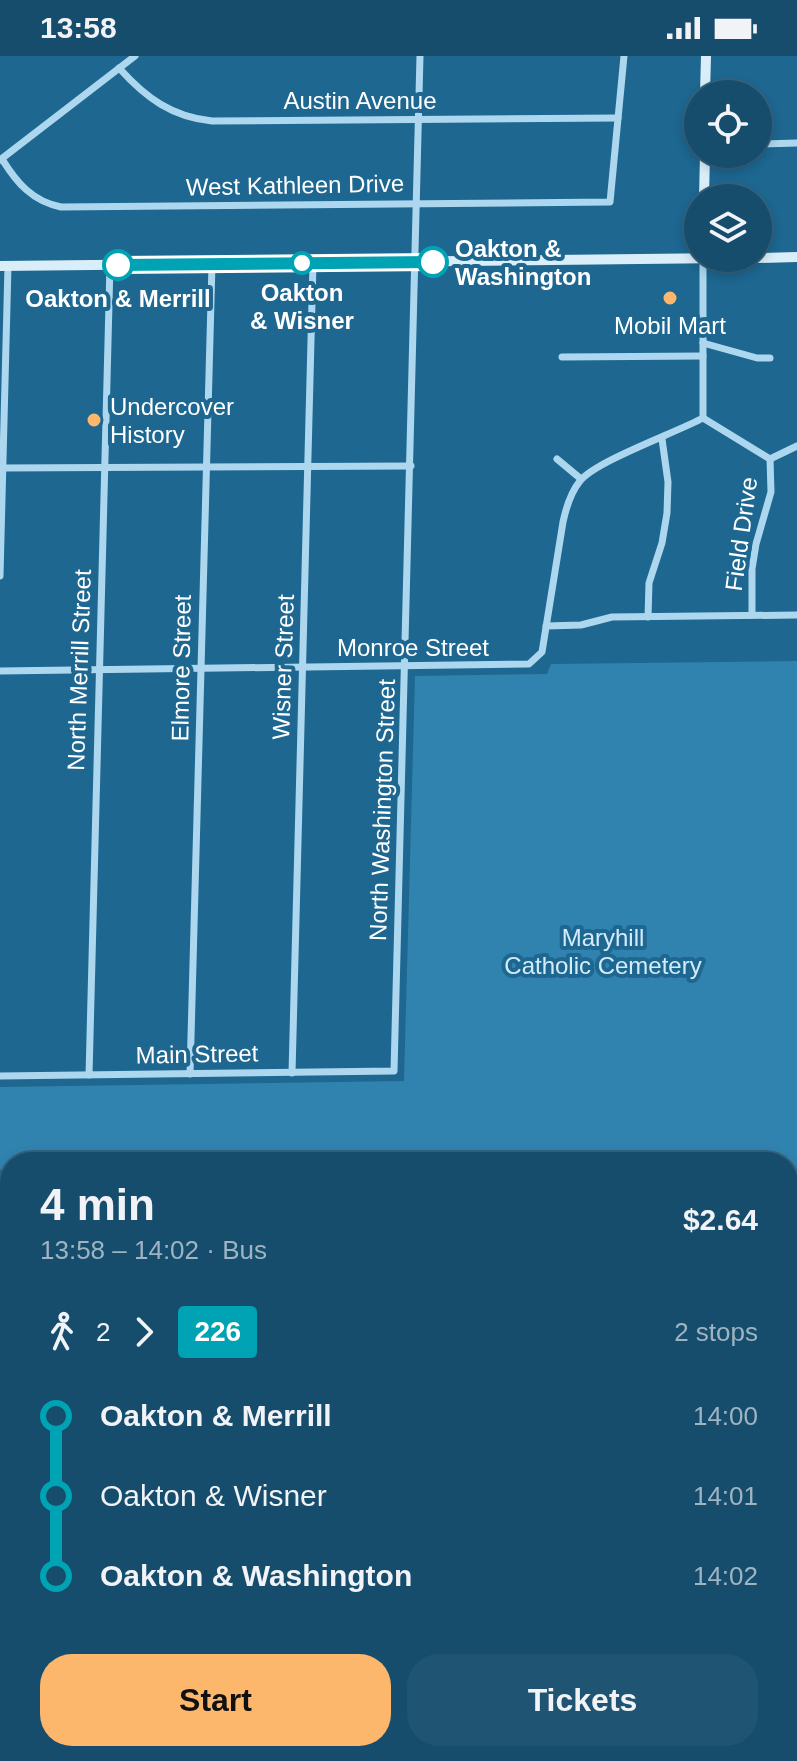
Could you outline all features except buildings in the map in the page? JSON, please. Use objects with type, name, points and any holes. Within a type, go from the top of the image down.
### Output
[{"type":"main road","points":[[705,80],[706,56]]},
{"type":"main road","points":[[772,258],[797,257]]},
{"type":"main road","points":[[4,266],[684,258]]},
{"type":"street","points":[[1,160],[135,56]]},
{"type":"street","name":"North Washington Street","points":[[394,1071],[420,56]]},
{"type":"street","points":[[618,118],[624,56]]},
{"type":"street","name":"Austin Avenue","points":[[119,68],[149,97],[179,115],[194,119],[618,118]]},
{"type":"street","name":"West Kathleen Drive","points":[[1,160],[28,193],[50,205],[61,207],[610,202],[618,118]]},
{"type":"street","points":[[772,144],[797,143]]},
{"type":"street","name":"Wisner Street","points":[[292,1073],[313,263]]},
{"type":"street","name":"Elmore Street","points":[[190,1074],[212,264]]},
{"type":"street","name":"North Merrill Street","points":[[89,1075],[110,265]]},
{"type":"street","points":[[0,576],[4,266]]},
{"type":"street","points":[[703,272],[703,418]]},
{"type":"street","points":[[703,343],[757,358],[770,358]]},
{"type":"street","points":[[562,357],[703,356]]},
{"type":"street","points":[[557,459],[581,479],[604,464],[703,418]]},
{"type":"street","points":[[703,418],[770,459],[797,446]]},
{"type":"street","points":[[648,617],[648,590],[662,543],[668,498],[662,439]]},
{"type":"street","name":"Field Drive","points":[[752,615],[752,569],[771,492],[770,459]]},
{"type":"street","points":[[3,468],[411,466]]},
{"type":"street","name":"Monroe Street","points":[[0,671],[529,664],[542,652],[563,522],[569,501],[581,479]]},
{"type":"street","points":[[546,626],[581,625],[612,617],[797,615]]},
{"type":"street","name":"Main Street","points":[[0,1076],[394,1071]]},
{"type":"green space","name":"Maryhill Catholic Cemetery","points":[[797,661],[797,1152],[0,1152],[0,1087],[404,1081],[415,676],[547,674],[551,664]]},
{"type":"bus line","name":"226","points":[[118,265],[433,262]]},
{"type":"place","name":"Oakton & Washington","points":[[433,262]]},
{"type":"place","name":"Oakton & Wisner","points":[[302,263]]},
{"type":"place","name":"Oakton & Merrill","points":[[118,265]]},
{"type":"place","name":"Mobil Mart","points":[[670,298]]},
{"type":"place","name":"Undercover History","points":[[94,420]]}]
